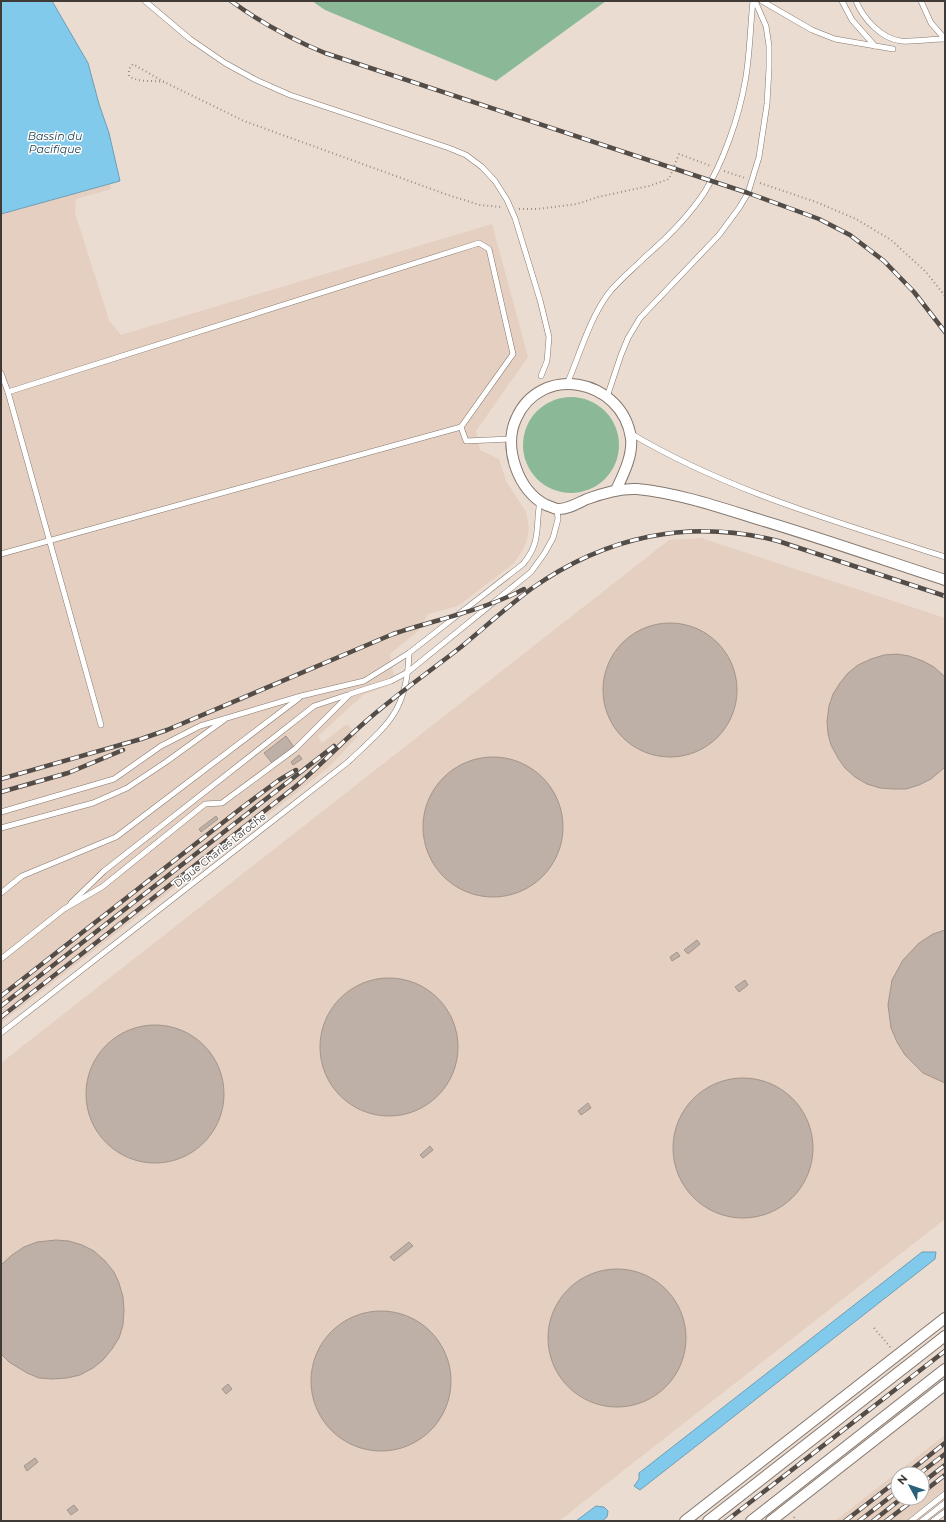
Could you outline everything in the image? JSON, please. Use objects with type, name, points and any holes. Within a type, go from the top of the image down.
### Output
[{"type":"street","points":[[616,490],[630,453],[631,438],[621,412],[607,397],[591,387],[566,384],[548,389],[533,397],[516,418],[511,439],[511,451],[516,469],[528,490],[540,501],[557,509],[570,507],[588,498],[616,490],[637,489],[696,500],[784,527],[945,580]]},
{"type":"street","points":[[685,1521],[945,1318]]},
{"type":"street","points":[[708,1521],[945,1336]]},
{"type":"street","points":[[751,1521],[945,1369]]},
{"type":"street","points":[[771,1521],[945,1385]]},
{"type":"lane","points":[[145,1],[196,43],[225,63],[256,80],[290,95],[466,155],[482,167],[495,181],[515,218],[540,300],[549,337],[547,362],[541,376]]},
{"type":"lane","points":[[566,384],[589,329],[609,292],[679,224],[704,193],[717,168],[734,124],[745,83],[754,1]]},
{"type":"lane","points":[[607,397],[628,338],[640,318],[719,235],[748,193],[759,157],[767,104],[769,68],[769,46],[766,26],[754,1]]},
{"type":"lane","points":[[762,1],[812,30],[835,39],[893,49]]},
{"type":"lane","points":[[842,1],[852,20],[875,46]]},
{"type":"lane","points":[[856,1],[866,18],[882,34],[899,41],[945,39]]},
{"type":"lane","points":[[921,1],[931,23],[945,39]]},
{"type":"lane","points":[[1,554],[461,427],[512,354],[489,250],[479,243],[8,392]]},
{"type":"lane","points":[[1,374],[8,392],[101,725]]},
{"type":"lane","points":[[461,427],[466,441],[511,439]]},
{"type":"lane","points":[[629,432],[656,448],[774,500],[945,557]]},
{"type":"lane","points":[[1,812],[114,779],[161,746],[200,726],[301,696],[364,681],[409,653],[523,564],[534,548],[538,534],[538,512],[540,501]]},
{"type":"lane","points":[[1,959],[64,909],[104,871],[314,706],[391,681],[408,672],[531,572],[553,538],[558,519],[557,509]]},
{"type":"lane","name":"Digue Charles Laroche","points":[[1,1033],[348,762],[382,730],[393,715],[404,691],[408,672],[409,653]]},
{"type":"lane","points":[[64,909],[102,887],[204,804],[222,803],[289,753],[350,694]]},
{"type":"lane","points":[[1,893],[22,876],[116,837],[301,696]]},
{"type":"lane","points":[[1,828],[93,803],[127,788],[228,718]]},
{"type":"lane","points":[[911,1521],[945,1494]]},
{"type":"lane","points":[[922,1521],[945,1503]]},
{"type":"lane","points":[[933,1521],[945,1512]]},
{"type":"path","points":[[164,82],[152,80],[136,81],[129,76],[129,69],[133,64],[164,82],[244,121],[304,144],[480,205],[511,209],[537,209],[577,204],[598,197],[649,186],[669,179],[678,154],[816,202],[856,219],[890,240],[926,272],[945,296]]},
{"type":"shaded area","points":[[110,183],[111,189],[76,199],[75,213],[109,320],[121,335],[492,224],[528,357],[476,431],[480,450],[499,459],[506,481],[526,512],[529,528],[523,550],[513,564],[458,606],[428,614],[417,632],[390,654],[395,683],[363,695],[318,736],[322,743],[347,724],[358,736],[328,768],[1,1023],[1,214]]},
{"type":"shaded area","points":[[701,538],[945,618],[945,1219],[559,1521],[1,1521],[1,1063],[669,540]]},
{"type":"shaded area","points":[[945,1435],[945,1521],[835,1521],[890,1478],[890,1506],[930,1506],[930,1466],[905,1466]]},
{"type":"green space","points":[[312,1],[606,1],[496,81],[325,10]]},
{"type":"green space","points":[[571,397],[589,401],[605,411],[615,427],[619,445],[615,463],[605,479],[589,489],[571,493],[553,489],[537,479],[527,463],[523,445],[527,427],[537,411],[553,401]]},
{"type":"water","name":"Bassin du Pacifique","points":[[1,1],[52,1],[88,63],[99,104],[109,133],[120,181],[1,214]]},
{"type":"water","points":[[922,1252],[936,1252],[935,1259],[640,1490],[634,1486],[639,1479],[639,1473]]},
{"type":"water","points":[[596,1506],[604,1507],[608,1511],[607,1517],[602,1521],[576,1521]]},
{"type":"building","points":[[677,623],[702,631],[713,638],[722,647],[732,664],[736,677],[736,703],[732,716],[722,733],[713,742],[696,752],[683,756],[663,757],[638,749],[627,742],[618,733],[608,716],[604,703],[603,683],[611,658],[618,647],[627,638],[644,628],[657,624]]},
{"type":"building","points":[[897,654],[923,661],[934,667],[945,677],[945,767],[931,779],[906,789],[880,788],[867,784],[855,777],[845,768],[831,745],[827,721],[829,706],[833,694],[848,673],[858,665],[871,659],[884,655]]},
{"type":"building","points":[[286,736],[294,747],[272,763],[264,753]]},
{"type":"building","points":[[299,755],[302,759],[293,765],[291,762]]},
{"type":"building","points":[[493,757],[520,762],[532,769],[547,783],[558,800],[563,827],[558,854],[551,866],[537,881],[520,892],[493,897],[466,892],[454,885],[439,871],[428,854],[423,827],[428,800],[435,788],[449,773],[466,762]]},
{"type":"building","points":[[216,816],[218,819],[201,832],[199,829]]},
{"type":"building","points":[[945,930],[945,1083],[923,1073],[905,1055],[891,1028],[888,1005],[892,980],[903,960],[919,943],[933,934]]},
{"type":"building","points":[[697,940],[700,944],[688,954],[684,950]]},
{"type":"building","points":[[677,952],[680,956],[672,961],[670,957]]},
{"type":"building","points":[[396,978],[422,986],[433,993],[443,1003],[453,1021],[457,1033],[457,1061],[450,1080],[443,1091],[433,1101],[422,1108],[403,1115],[382,1116],[356,1108],[345,1101],[335,1091],[328,1080],[321,1061],[320,1040],[328,1014],[335,1003],[345,993],[356,986],[375,979]]},
{"type":"building","points":[[745,980],[748,985],[739,992],[735,987]]},
{"type":"building","points":[[162,1025],[188,1033],[199,1040],[209,1050],[219,1068],[223,1080],[223,1108],[216,1127],[209,1138],[199,1148],[188,1155],[169,1162],[148,1163],[122,1155],[111,1148],[101,1138],[94,1127],[87,1108],[86,1087],[94,1061],[101,1050],[111,1040],[122,1033],[141,1026]]},
{"type":"building","points":[[750,1078],[770,1083],[782,1089],[793,1098],[802,1109],[808,1121],[812,1134],[812,1162],[808,1175],[802,1187],[793,1198],[782,1207],[770,1213],[757,1217],[736,1218],[716,1213],[704,1207],[693,1198],[684,1187],[674,1162],[673,1141],[678,1121],[684,1109],[693,1098],[704,1089],[729,1079]]},
{"type":"building","points":[[588,1103],[591,1108],[581,1115],[578,1111]]},
{"type":"building","points":[[430,1146],[433,1150],[423,1158],[420,1155]]},
{"type":"building","points":[[56,1240],[69,1241],[82,1245],[94,1251],[105,1261],[114,1272],[119,1283],[123,1297],[124,1310],[123,1325],[119,1338],[103,1360],[93,1368],[80,1375],[52,1379],[39,1378],[27,1373],[9,1362],[1,1354],[1,1265],[24,1247],[37,1242]]},
{"type":"building","points":[[409,1242],[413,1246],[394,1261],[390,1257]]},
{"type":"building","points":[[624,1269],[644,1274],[656,1280],[671,1294],[681,1311],[685,1324],[685,1352],[681,1365],[675,1377],[661,1392],[644,1402],[631,1406],[610,1407],[590,1402],[578,1396],[563,1382],[553,1365],[549,1352],[548,1331],[553,1311],[559,1299],[573,1284],[590,1274],[603,1270]]},
{"type":"building","points":[[388,1311],[414,1319],[435,1337],[446,1354],[450,1367],[450,1395],[446,1408],[439,1420],[425,1435],[408,1446],[395,1450],[374,1451],[348,1443],[327,1425],[316,1408],[312,1395],[311,1374],[319,1348],[337,1327],[354,1316],[367,1312]]},
{"type":"building","points":[[228,1384],[232,1389],[226,1394],[222,1389]]},
{"type":"building","points":[[35,1458],[38,1462],[27,1471],[24,1466]]},
{"type":"building","points":[[74,1505],[78,1510],[71,1515],[67,1510]]},
{"type":"railway","points":[[231,1],[276,30],[325,53],[748,193],[819,219],[850,235],[884,261],[914,292],[945,332]]},
{"type":"railway","points":[[1,1017],[295,787],[313,772],[375,713],[461,647],[522,596],[560,571],[589,556],[619,544],[650,536],[681,532],[713,531],[745,534],[778,541],[945,596]]},
{"type":"railway","points":[[1,779],[141,739],[167,730],[393,634],[476,609],[508,597],[524,589]]},
{"type":"railway","points":[[1,1006],[334,746]]},
{"type":"railway","points":[[1,792],[68,773],[123,750]]},
{"type":"railway","points":[[1,996],[244,806],[279,780],[296,770]]},
{"type":"railway","points":[[726,1521],[945,1351]]},
{"type":"railway","points":[[916,1466],[945,1443]]},
{"type":"railway","points":[[929,1466],[945,1454]]},
{"type":"railway","points":[[930,1477],[945,1465]]},
{"type":"railway","points":[[930,1487],[945,1475]]},
{"type":"railway","points":[[845,1521],[890,1486]]},
{"type":"railway","points":[[859,1521],[890,1497]]},
{"type":"railway","points":[[873,1521],[892,1506]]},
{"type":"railway","points":[[886,1521],[906,1506]]}]
